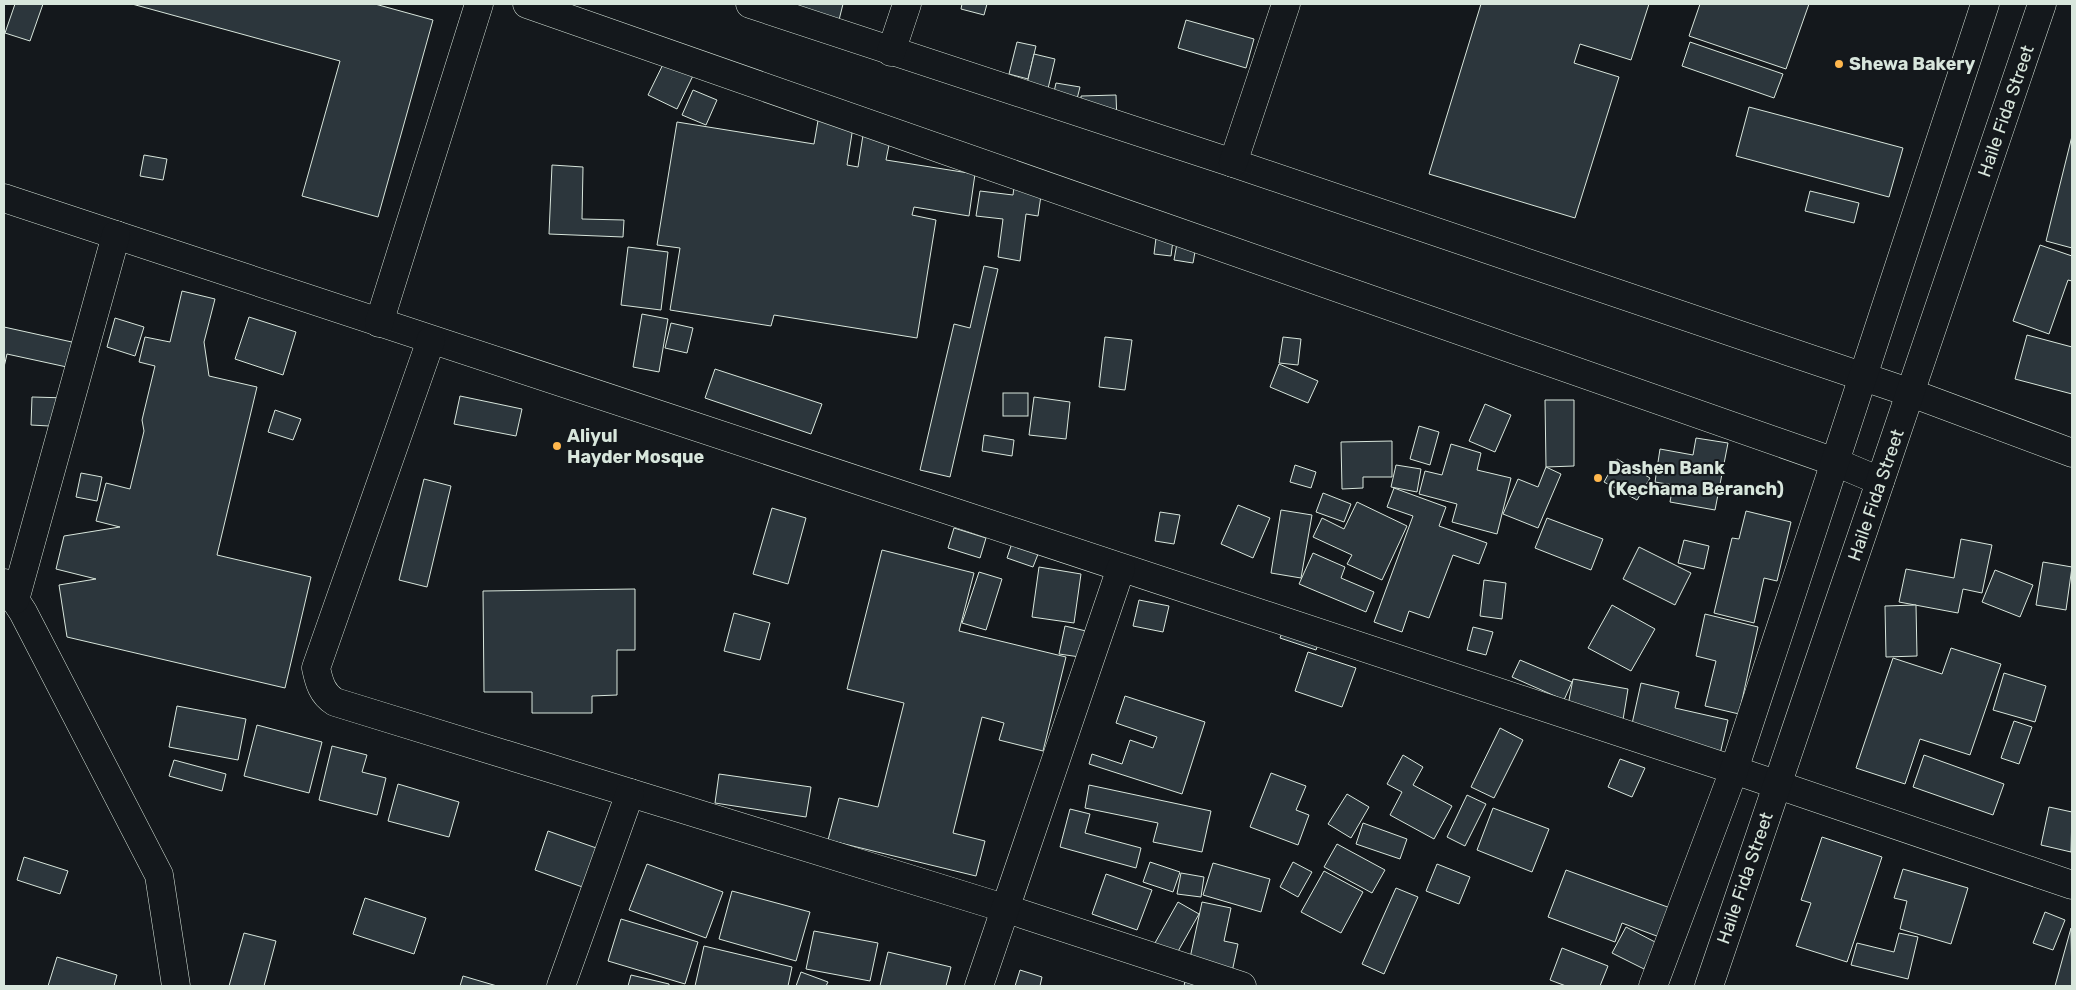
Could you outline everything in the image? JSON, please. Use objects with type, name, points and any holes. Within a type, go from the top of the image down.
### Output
[{"type":"street","points":[[379,323],[479,4]]},
{"type":"street","points":[[527,4],[1835,462],[1880,481]]},
{"type":"street","points":[[750,4],[891,52],[1233,163],[1911,393],[2072,453]]},
{"type":"street","points":[[891,52],[907,4]]},
{"type":"street","points":[[1233,163],[1286,4]]},
{"type":"street","points":[[1653,986],[1734,770],[1986,4]]},
{"type":"street","name":"Haile Fida Street","points":[[1709,986],[2042,4]]},
{"type":"street","points":[[4,198],[1734,770],[2072,885]]},
{"type":"street","points":[[116,235],[9,592],[159,875],[176,986]]},
{"type":"street","points":[[431,340],[316,668],[327,697],[335,702],[1004,908],[1242,986]]},
{"type":"street","points":[[978,986],[1121,568]]},
{"type":"street","points":[[561,986],[630,792]]},
{"type":"building","points":[[15,4],[43,4],[30,41],[5,33]]},
{"type":"building","points":[[132,4],[375,4],[433,20],[378,217],[302,196],[340,61]]},
{"type":"building","points":[[780,4],[843,4],[838,24]]},
{"type":"building","points":[[962,4],[987,4],[984,15],[961,9]]},
{"type":"building","points":[[1481,4],[1649,4],[1631,60],[1580,44],[1574,63],[1619,77],[1575,218],[1429,174]]},
{"type":"building","points":[[1700,4],[1809,4],[1786,69],[1689,36]]},
{"type":"building","points":[[1186,20],[1254,39],[1246,68],[1178,48]]},
{"type":"building","points":[[1017,42],[1036,46],[1028,79],[1009,74]]},
{"type":"building","points":[[1690,42],[1783,74],[1774,98],[1682,66]]},
{"type":"building","points":[[671,48],[700,61],[677,109],[648,95]]},
{"type":"building","points":[[1034,54],[1055,59],[1046,97],[1025,92]]},
{"type":"building","points":[[1056,83],[1080,87],[1073,115],[1050,110]]},
{"type":"building","points":[[693,90],[717,100],[706,125],[682,115]]},
{"type":"building","points":[[1116,95],[1117,122],[1081,122],[1081,96]]},
{"type":"building","points":[[821,103],[856,108],[847,165],[858,167],[863,135],[890,140],[886,160],[975,174],[969,216],[914,207],[912,215],[936,220],[917,338],[774,315],[771,326],[670,310],[680,248],[657,245],[677,122],[814,144]]},
{"type":"building","points":[[1749,107],[1903,148],[1889,197],[1736,156]]},
{"type":"building","points":[[2072,136],[2072,248],[2046,241]]},
{"type":"building","points":[[144,155],[167,159],[163,180],[140,176]]},
{"type":"building","points":[[552,165],[583,167],[582,219],[624,220],[623,237],[549,234]]},
{"type":"building","points":[[1016,171],[1044,175],[1038,216],[1026,214],[1020,261],[998,257],[1003,219],[976,216],[980,191],[1013,195]]},
{"type":"building","points":[[1810,191],[1859,203],[1854,223],[1805,211]]},
{"type":"building","points":[[1157,230],[1174,232],[1171,256],[1154,254]]},
{"type":"building","points":[[1179,232],[1198,235],[1193,263],[1174,260]]},
{"type":"building","points":[[2040,245],[2072,256],[2072,281],[2068,280],[2049,334],[2013,321]]},
{"type":"building","points":[[628,247],[668,252],[661,310],[621,305]]},
{"type":"building","points":[[984,266],[998,269],[950,477],[920,470],[954,324],[970,328]]},
{"type":"building","points":[[182,291],[215,299],[204,342],[209,376],[257,387],[217,555],[311,577],[285,688],[67,637],[59,585],[96,579],[56,569],[64,536],[120,527],[96,521],[106,483],[130,489],[144,431],[142,420],[155,366],[139,362],[145,337],[170,342]]},
{"type":"building","points":[[642,314],[668,319],[659,372],[633,367]]},
{"type":"building","points":[[249,317],[296,332],[283,375],[235,359]]},
{"type":"building","points":[[115,318],[144,327],[135,356],[107,347]]},
{"type":"building","points":[[671,323],[693,328],[687,353],[665,348]]},
{"type":"building","points":[[4,327],[81,344],[76,369],[7,354],[4,367]]},
{"type":"building","points":[[2027,335],[2072,347],[2072,394],[2015,379]]},
{"type":"building","points":[[1105,337],[1132,340],[1125,390],[1099,387]]},
{"type":"building","points":[[1283,337],[1301,339],[1298,365],[1279,363]]},
{"type":"building","points":[[1279,364],[1318,381],[1308,403],[1270,387]]},
{"type":"building","points":[[715,369],[822,404],[811,434],[705,398]]},
{"type":"building","points":[[1003,393],[1028,393],[1028,416],[1003,416]]},
{"type":"building","points":[[460,396],[522,409],[516,436],[454,424]]},
{"type":"building","points":[[32,397],[68,398],[67,427],[31,425]]},
{"type":"building","points":[[1034,397],[1070,402],[1066,439],[1029,435]]},
{"type":"building","points":[[1545,400],[1574,400],[1574,466],[1546,467]]},
{"type":"building","points":[[1485,404],[1511,415],[1495,452],[1469,441]]},
{"type":"building","points":[[275,410],[301,419],[293,440],[268,432]]},
{"type":"building","points":[[1419,426],[1439,432],[1430,465],[1410,459]]},
{"type":"building","points":[[984,435],[1014,440],[1012,456],[982,451]]},
{"type":"building","points":[[1696,438],[1728,443],[1715,510],[1670,502],[1673,485],[1655,482],[1660,449],[1693,455]]},
{"type":"building","points":[[1392,441],[1392,477],[1363,477],[1363,488],[1342,489],[1341,442]]},
{"type":"building","points":[[1451,444],[1481,453],[1477,470],[1511,478],[1497,534],[1452,522],[1457,504],[1419,494],[1425,471],[1442,475]]},
{"type":"building","points":[[1617,459],[1650,478],[1637,500],[1604,482]]},
{"type":"building","points":[[1295,465],[1316,472],[1311,488],[1290,482]]},
{"type":"building","points":[[1396,465],[1421,469],[1417,492],[1391,487]]},
{"type":"building","points":[[1546,467],[1561,474],[1538,528],[1503,514],[1518,479],[1538,487]]},
{"type":"building","points":[[81,473],[102,477],[97,501],[76,497]]},
{"type":"building","points":[[424,479],[451,486],[427,587],[399,580]]},
{"type":"building","points":[[1394,488],[1446,507],[1439,526],[1487,543],[1479,564],[1453,555],[1429,618],[1409,611],[1402,632],[1374,622],[1413,516],[1387,507]]},
{"type":"building","points":[[1323,493],[1351,504],[1344,522],[1316,512]]},
{"type":"building","points":[[1357,502],[1407,526],[1382,580],[1347,564],[1352,555],[1313,537],[1322,518],[1344,529]]},
{"type":"building","points":[[1238,505],[1270,518],[1253,558],[1221,544]]},
{"type":"building","points":[[772,508],[806,518],[788,584],[753,574]]},
{"type":"building","points":[[1281,510],[1312,515],[1301,578],[1271,573]]},
{"type":"building","points":[[1746,511],[1791,522],[1777,581],[1764,578],[1754,623],[1714,613],[1732,538],[1739,539]]},
{"type":"building","points":[[1160,512],[1180,515],[1174,544],[1155,541]]},
{"type":"building","points":[[1547,518],[1603,539],[1591,570],[1535,548]]},
{"type":"building","points":[[954,528],[986,538],[980,558],[948,548]]},
{"type":"building","points":[[1961,539],[1992,545],[1982,593],[1963,589],[1958,613],[1899,602],[1906,569],[1954,578]]},
{"type":"building","points":[[1013,540],[1040,549],[1033,567],[1007,558]]},
{"type":"building","points":[[1684,540],[1709,546],[1704,569],[1678,563]]},
{"type":"building","points":[[1639,547],[1691,573],[1675,605],[1623,579]]},
{"type":"building","points":[[882,550],[974,573],[959,631],[1066,657],[1043,751],[999,740],[1004,723],[982,717],[953,833],[985,841],[976,876],[828,840],[839,798],[878,807],[904,703],[847,689]]},
{"type":"building","points":[[1313,553],[1345,567],[1341,578],[1374,592],[1366,612],[1299,584]]},
{"type":"building","points":[[2043,562],[2072,567],[2066,610],[2036,605]]},
{"type":"building","points":[[1039,567],[1081,574],[1074,623],[1032,617]]},
{"type":"building","points":[[1995,570],[2033,585],[2020,617],[1982,602]]},
{"type":"building","points":[[979,572],[1002,579],[986,630],[962,623]]},
{"type":"building","points":[[1484,580],[1506,583],[1502,619],[1480,616]]},
{"type":"building","points":[[635,589],[635,650],[617,650],[617,695],[592,696],[592,713],[532,713],[532,692],[484,692],[483,591]]},
{"type":"building","points":[[1139,600],[1169,606],[1163,632],[1133,626]]},
{"type":"building","points":[[1612,605],[1655,629],[1631,671],[1588,648]]},
{"type":"building","points":[[1916,605],[1917,656],[1886,657],[1885,606]]},
{"type":"building","points":[[734,613],[770,623],[760,660],[724,651]]},
{"type":"building","points":[[1705,614],[1758,627],[1739,714],[1705,706],[1716,661],[1696,656]]},
{"type":"building","points":[[1287,619],[1323,630],[1316,650],[1280,638]]},
{"type":"building","points":[[1065,626],[1086,631],[1080,657],[1059,654]]},
{"type":"building","points":[[1473,627],[1493,632],[1486,655],[1467,650]]},
{"type":"building","points":[[1951,648],[2001,664],[1970,755],[1920,739],[1905,784],[1856,768],[1893,658],[1942,674]]},
{"type":"building","points":[[1308,652],[1356,668],[1342,707],[1295,691]]},
{"type":"building","points":[[1520,660],[1572,682],[1564,700],[1512,677]]},
{"type":"building","points":[[2004,673],[2046,686],[2035,722],[1993,710]]},
{"type":"building","points":[[1573,679],[1628,689],[1622,726],[1566,716]]},
{"type":"building","points":[[1641,683],[1679,692],[1675,708],[1728,720],[1720,754],[1630,733]]},
{"type":"building","points":[[1125,696],[1205,722],[1182,794],[1089,764],[1092,754],[1122,764],[1130,740],[1153,748],[1157,737],[1116,723]]},
{"type":"building","points":[[177,706],[246,719],[238,760],[169,747]]},
{"type":"building","points":[[2014,721],[2032,727],[2019,764],[2001,758]]},
{"type":"building","points":[[257,725],[322,742],[309,793],[244,776]]},
{"type":"building","points":[[1500,728],[1523,740],[1494,798],[1471,787]]},
{"type":"building","points":[[332,746],[367,755],[362,772],[386,778],[377,815],[319,800]]},
{"type":"building","points":[[1403,755],[1423,767],[1413,785],[1452,806],[1434,839],[1390,815],[1402,792],[1387,784]]},
{"type":"building","points":[[1924,755],[2004,784],[1993,815],[1913,787]]},
{"type":"building","points":[[1620,759],[1645,768],[1632,797],[1608,787]]},
{"type":"building","points":[[174,760],[226,774],[222,791],[169,776]]},
{"type":"building","points":[[1271,773],[1306,786],[1296,810],[1309,815],[1298,845],[1250,827]]},
{"type":"building","points":[[719,774],[811,787],[806,817],[715,803]]},
{"type":"building","points":[[398,784],[459,802],[449,837],[388,821]]},
{"type":"building","points":[[1089,785],[1211,811],[1202,852],[1153,842],[1158,823],[1085,808]]},
{"type":"building","points":[[1347,794],[1369,807],[1351,838],[1328,824]]},
{"type":"building","points":[[1467,795],[1486,804],[1465,846],[1447,837]]},
{"type":"building","points":[[2049,807],[2072,812],[2071,852],[2041,845]]},
{"type":"building","points":[[1493,808],[1549,829],[1532,872],[1477,850]]},
{"type":"building","points":[[1070,809],[1090,814],[1085,833],[1141,848],[1136,868],[1060,847]]},
{"type":"building","points":[[1363,823],[1407,839],[1400,859],[1356,844]]},
{"type":"building","points":[[548,831],[602,850],[588,889],[535,870]]},
{"type":"building","points":[[1822,837],[1882,857],[1847,962],[1796,946],[1811,903],[1801,900]]},
{"type":"building","points":[[1337,844],[1385,870],[1372,893],[1324,867]]},
{"type":"building","points":[[24,857],[68,871],[60,894],[17,880]]},
{"type":"building","points":[[1150,862],[1180,872],[1173,892],[1143,882]]},
{"type":"building","points":[[1293,862],[1312,872],[1298,897],[1280,887]]},
{"type":"building","points":[[1213,863],[1270,879],[1261,912],[1203,895]]},
{"type":"building","points":[[647,864],[723,892],[706,938],[629,910]]},
{"type":"building","points":[[1437,864],[1470,877],[1459,904],[1426,891]]},
{"type":"building","points":[[1903,869],[1968,888],[1951,944],[1900,929],[1907,901],[1894,898]]},
{"type":"building","points":[[1566,870],[1673,909],[1662,938],[1622,923],[1615,942],[1548,917]]},
{"type":"building","points":[[1324,871],[1363,892],[1341,933],[1301,912]]},
{"type":"building","points":[[1181,873],[1204,877],[1201,897],[1177,894]]},
{"type":"building","points":[[1106,874],[1152,890],[1137,930],[1092,914]]},
{"type":"building","points":[[1396,888],[1418,897],[1384,974],[1362,964]]},
{"type":"building","points":[[732,891],[810,912],[796,961],[719,939]]},
{"type":"building","points":[[365,898],[426,918],[414,954],[353,934]]},
{"type":"building","points":[[1178,902],[1199,914],[1172,962],[1151,950]]},
{"type":"building","points":[[1202,902],[1231,908],[1224,941],[1238,944],[1229,986],[1184,986]]},
{"type":"building","points":[[2045,912],[2065,920],[2053,950],[2033,943]]},
{"type":"building","points":[[621,919],[698,942],[685,984],[608,961]]},
{"type":"building","points":[[1626,927],[1657,943],[1644,969],[1612,953]]},
{"type":"building","points":[[2071,928],[2072,986],[2055,986]]},
{"type":"building","points":[[814,931],[878,943],[870,981],[806,969]]},
{"type":"building","points":[[244,933],[276,941],[264,986],[229,986]]},
{"type":"building","points":[[1899,933],[1918,937],[1908,979],[1851,965],[1857,943],[1894,952]]},
{"type":"building","points":[[704,946],[792,967],[788,986],[695,986]]},
{"type":"building","points":[[1562,948],[1608,966],[1600,986],[1566,986],[1550,980]]},
{"type":"building","points":[[888,952],[951,967],[946,986],[880,986]]},
{"type":"building","points":[[57,957],[117,975],[114,986],[48,986]]},
{"type":"building","points":[[1020,970],[1042,977],[1040,986],[1015,986]]},
{"type":"building","points":[[801,972],[828,982],[826,986],[796,986]]},
{"type":"building","points":[[631,975],[669,984],[669,986],[628,986]]},
{"type":"building","points":[[463,976],[497,986],[460,986]]},
{"type":"place","name":"Shewa Bakery","points":[[1839,64]]},
{"type":"place","name":"Aliyul Hayder Mosque","points":[[557,446]]},
{"type":"place","name":"Dashen Bank (Kechama Beranch)","points":[[1598,478]]}]
